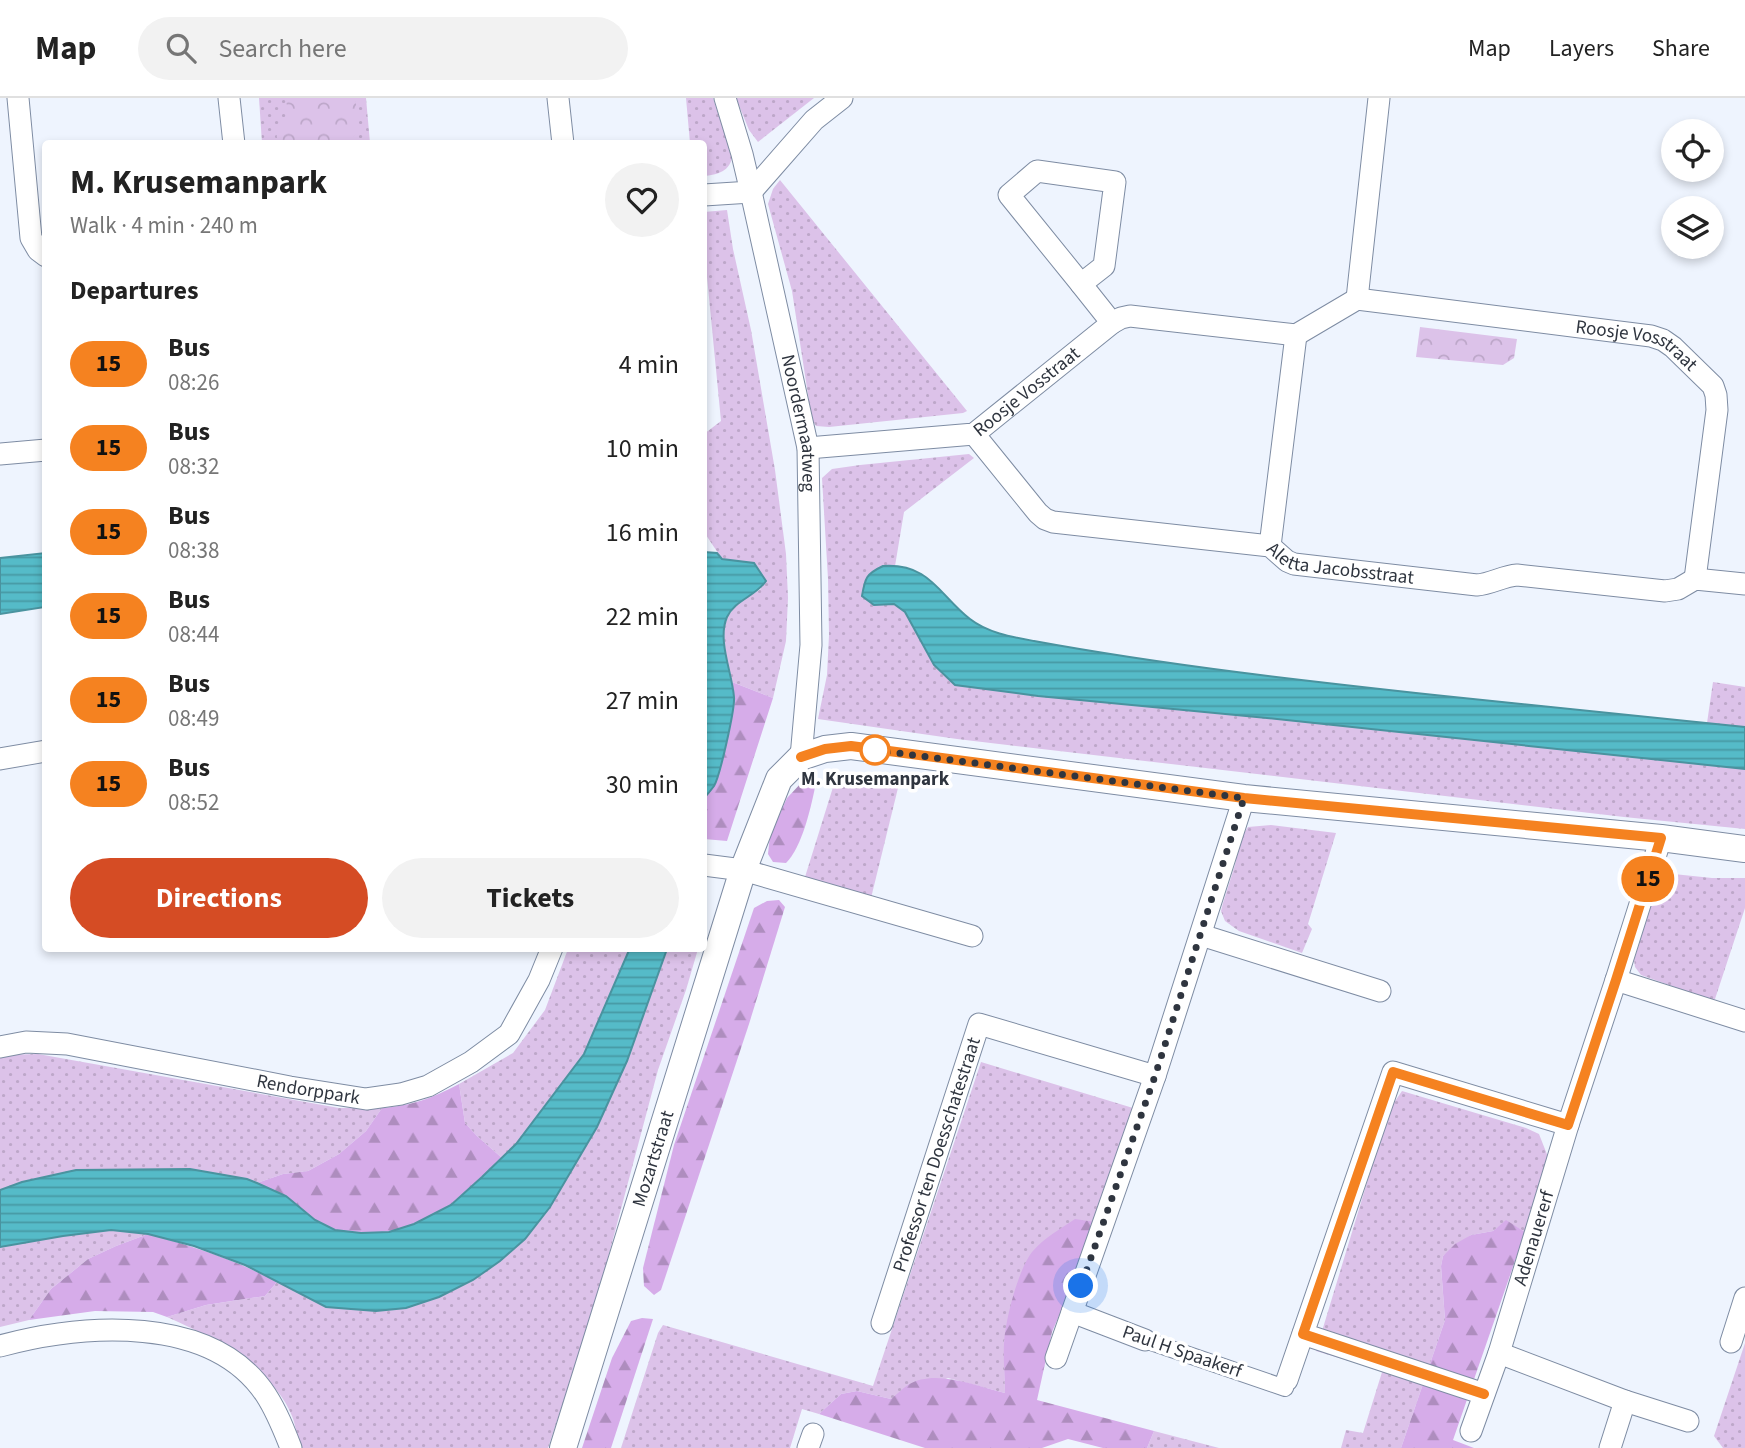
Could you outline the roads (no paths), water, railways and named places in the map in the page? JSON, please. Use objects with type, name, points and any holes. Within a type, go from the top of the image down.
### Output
[{"type":"street","points":[[18,98],[31,238],[42,253]]},
{"type":"street","points":[[229,98],[234,140]]},
{"type":"street","points":[[558,98],[563,140]]},
{"type":"street","name":"Noordermaatweg","points":[[724,98],[742,154],[808,448],[811,645],[801,757]]},
{"type":"street","points":[[707,195],[751,192],[814,120],[842,98]]},
{"type":"street","points":[[1270,546],[1296,335],[1357,299],[1379,98]]},
{"type":"street","points":[[1081,284],[1104,266],[1115,182],[1037,172],[1009,195],[1112,323]]},
{"type":"street","name":"Roosje Vosstraat","points":[[1357,299],[1651,336],[1663,340],[1673,348],[1713,386],[1716,395],[1717,410],[1695,579]]},
{"type":"street","name":"Roosje Vosstraat","points":[[808,448],[974,434],[1121,318],[1130,316],[1296,335]]},
{"type":"street","name":"Aletta Jacobsstraat","points":[[974,434],[1045,519],[1053,522],[1270,546],[1294,564],[1477,585],[1517,575],[1665,591],[1678,589],[1695,579],[1745,584]]},
{"type":"street","points":[[0,454],[42,450]]},
{"type":"street","points":[[801,757],[825,749],[851,746],[1244,798],[1661,838],[1745,849]]},
{"type":"street","points":[[0,758],[42,752]]},
{"type":"street","name":"Mozartstraat","points":[[563,1448],[744,870],[779,779],[801,757]]},
{"type":"street","points":[[1056,1357],[1155,1076],[1244,798]]},
{"type":"street","points":[[1287,1380],[1393,1072],[1568,1125],[1661,838]]},
{"type":"street","points":[[707,865],[744,870],[972,936]]},
{"type":"street","points":[[1201,936],[1380,991]]},
{"type":"street","name":"Rendorppark","points":[[0,1046],[26,1042],[67,1044],[366,1099],[401,1094],[428,1086],[471,1062],[509,1034],[539,980],[550,952]]},
{"type":"street","points":[[1616,980],[1745,1020]]},
{"type":"street","name":"Professor ten Doesschatestraat","points":[[882,1322],[979,1024],[1155,1076]]},
{"type":"street","name":"Adenauererf","points":[[1471,1431],[1499,1353],[1568,1125]]},
{"type":"street","points":[[1731,1342],[1745,1298]]},
{"type":"street","name":"Paul H Spaakerf","points":[[1072,1312],[1285,1388],[1287,1380]]},
{"type":"street","points":[[0,1346],[87,1331],[147,1331],[181,1337],[220,1353],[246,1372],[265,1393],[279,1417],[291,1448]]},
{"type":"street","points":[[1303,1334],[1484,1394]]},
{"type":"street","points":[[1499,1353],[1625,1401],[1688,1421]]},
{"type":"street","points":[[1610,1448],[1625,1401]]},
{"type":"water","points":[[707,552],[717,553],[722,559],[754,563],[766,581],[757,591],[735,606],[724,626],[724,646],[734,704],[727,742],[714,786],[707,794]]},
{"type":"water","points":[[42,553],[42,607],[0,614],[0,558]]},
{"type":"water","points":[[883,566],[899,566],[923,575],[977,624],[1001,634],[1026,639],[1136,658],[1290,679],[1745,727],[1745,769],[1038,696],[955,685],[934,665],[905,612],[894,604],[874,605],[862,596],[867,577]]},
{"type":"water","points":[[628,952],[666,952],[627,1061],[597,1127],[550,1207],[525,1239],[473,1280],[439,1297],[406,1308],[376,1311],[326,1307],[245,1265],[194,1246],[148,1234],[111,1230],[0,1247],[0,1190],[22,1182],[76,1170],[190,1169],[257,1183],[286,1196],[315,1220],[335,1230],[389,1232],[414,1224],[451,1205],[516,1144],[584,1054]]},
{"type":"place","name":"M. Krusemanpark","points":[[875,750]]}]
